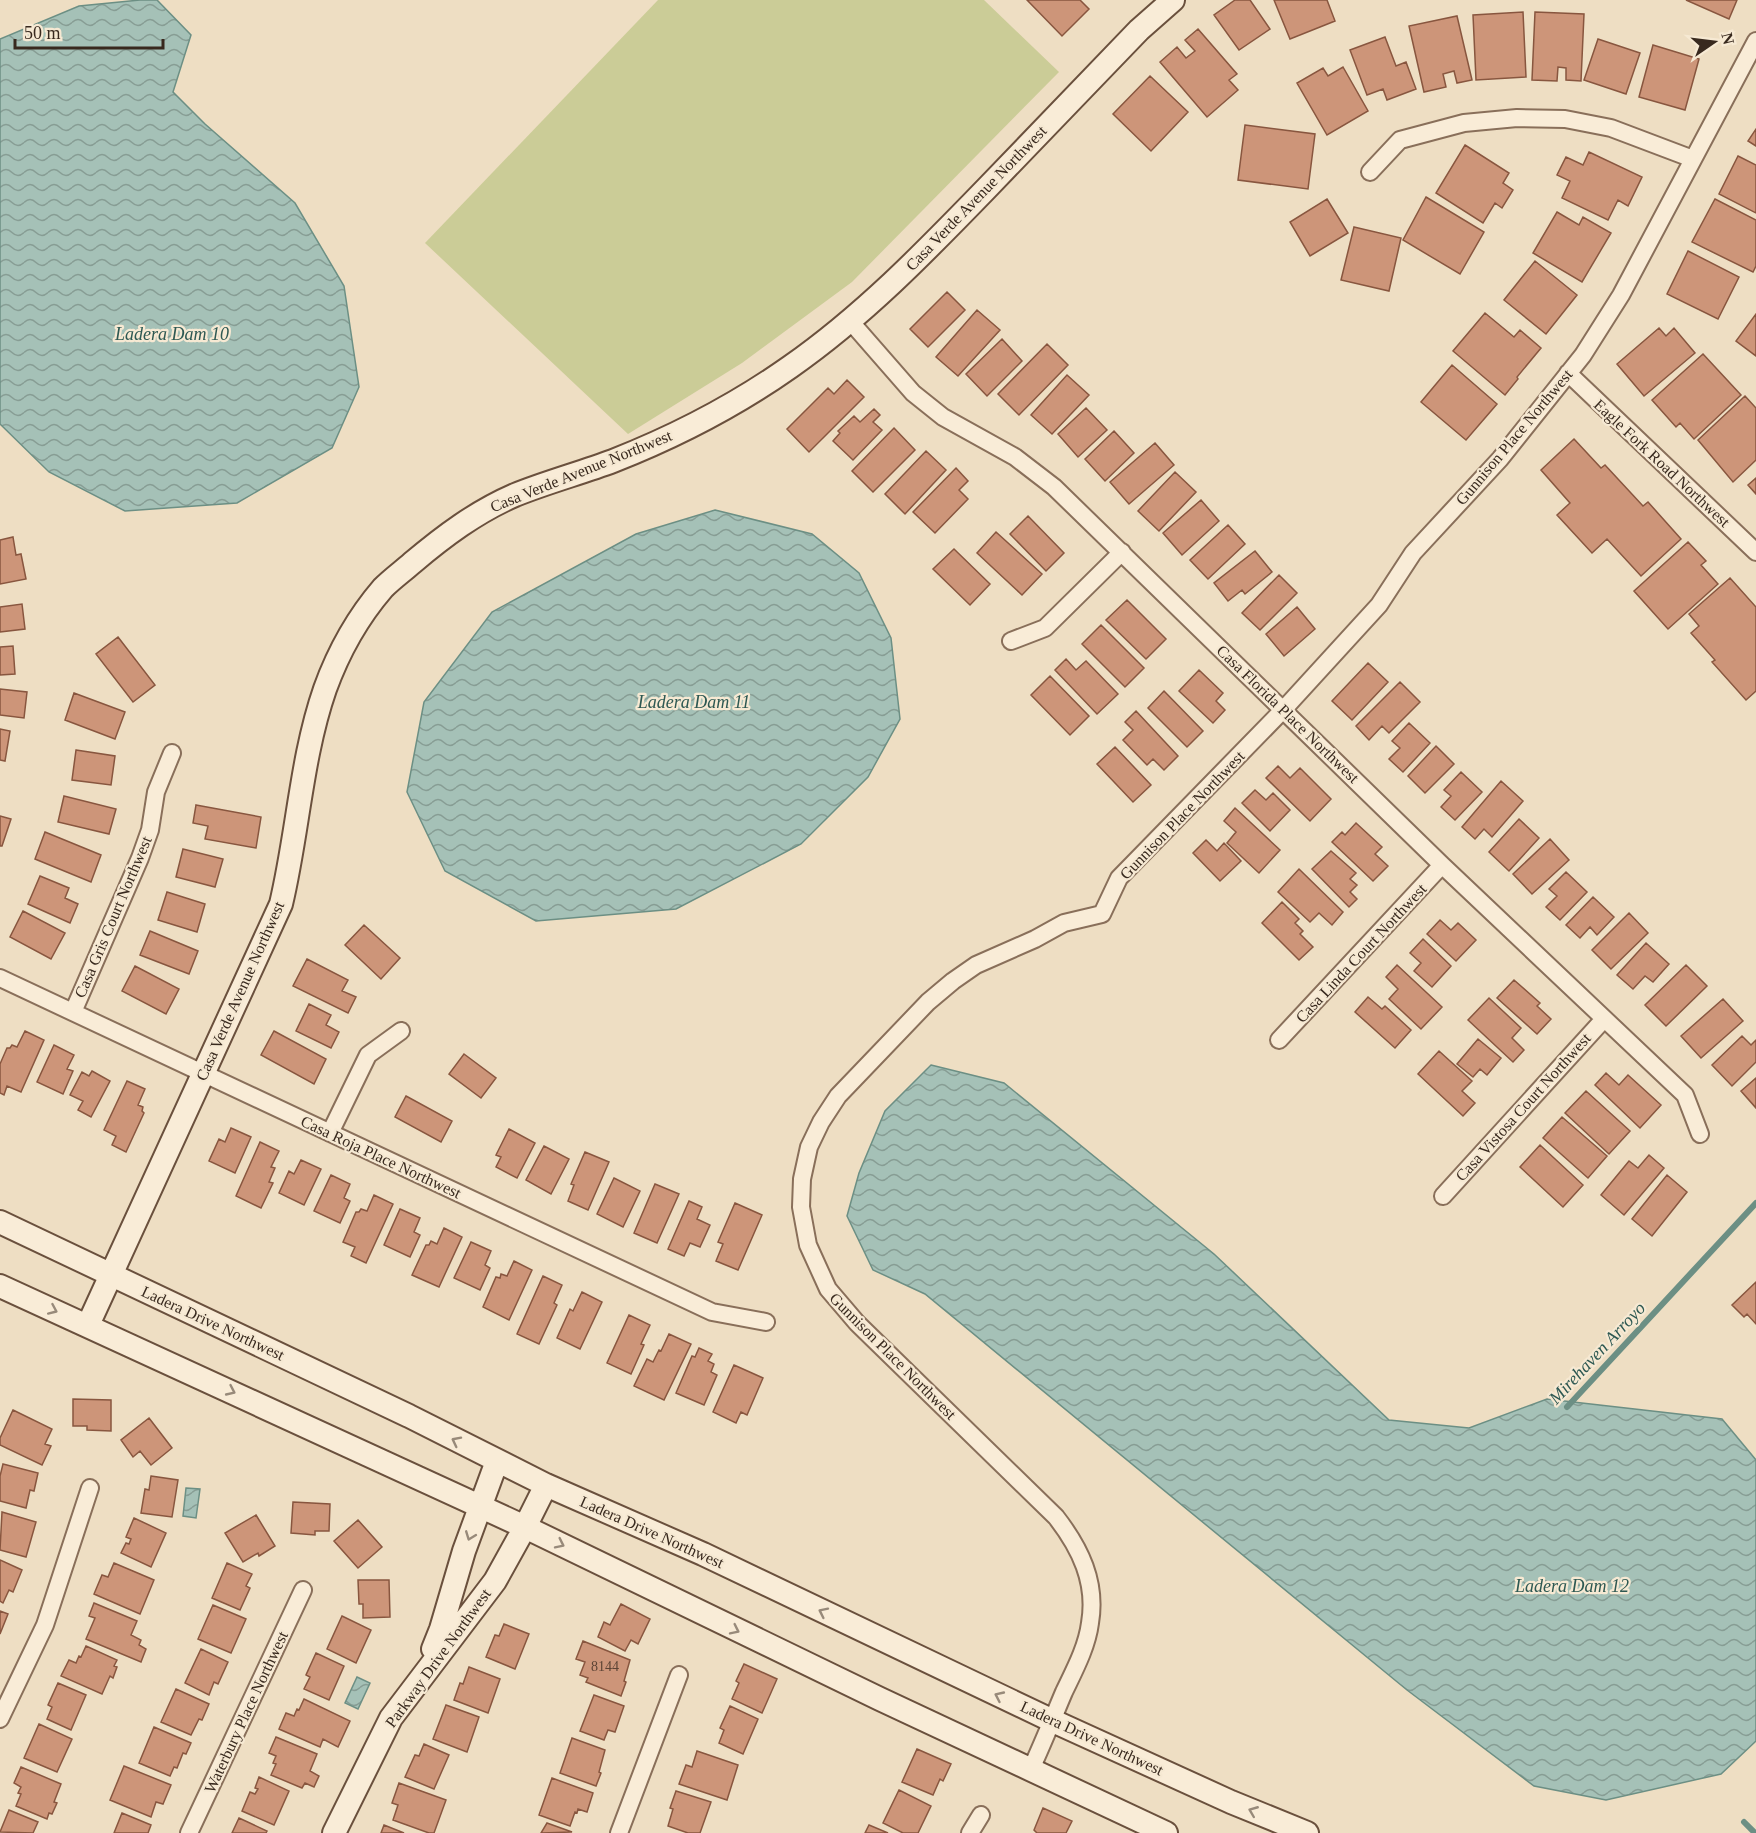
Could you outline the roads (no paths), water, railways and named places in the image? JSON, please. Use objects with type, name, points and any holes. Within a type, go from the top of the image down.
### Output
[{"type":"main road","name":"Casa Verde Avenue Northwest","points":[[88,1325],[281,904],[291,861],[315,721],[326,686],[361,616],[385,586],[443,537],[478,514],[516,495],[614,460],[684,429],[738,400],[789,368],[850,322],[908,271],[1139,30],[1173,0]]},
{"type":"main road","name":"Ladera Drive Northwest","points":[[0,1222],[409,1416],[546,1485],[703,1554],[1053,1721],[1231,1802],[1307,1833]]},
{"type":"main road","points":[[0,1286],[525,1527],[869,1695],[1166,1833]]},
{"type":"main road","points":[[420,1678],[441,1629],[464,1551],[496,1461]]},
{"type":"main road","name":"Parkway Drive Northwest","points":[[334,1833],[387,1726],[420,1678],[495,1581],[546,1485]]},
{"type":"street","name":"Gunnison Place Northwest","points":[[1031,1769],[1079,1659],[1090,1624],[1090,1592],[1085,1566],[1074,1540],[1056,1517],[857,1323],[828,1289],[808,1245],[801,1207],[802,1179],[809,1147],[820,1122],[838,1096],[928,1002],[953,981],[976,965],[1035,939],[1064,923],[1102,914],[1119,878],[1283,710],[1378,605],[1413,553],[1500,459],[1583,355],[1621,295],[1756,41]]},
{"type":"street","points":[[1371,172],[1400,140],[1464,123],[1517,118],[1565,119],[1611,128],[1693,159]]},
{"type":"street","name":"Casa Florida Place Northwest","points":[[850,322],[913,393],[943,417],[1015,457],[1036,472],[1122,552],[1442,865],[1685,1095],[1700,1134]]},
{"type":"street","name":"Eagle Fork Road Northwest","points":[[1568,373],[1756,552]]},
{"type":"street","points":[[1011,641],[1045,628],[1122,552]]},
{"type":"street","name":"Casa Gris Court Northwest","points":[[72,1012],[140,858],[150,830],[156,792],[172,753]]},
{"type":"street","name":"Casa Linda Court Northwest","points":[[1279,1040],[1442,865]]},
{"type":"street","name":"Casa Roja Place Northwest","points":[[0,978],[712,1312],[766,1322]]},
{"type":"street","name":"Casa Vistosa Court Northwest","points":[[1443,1196],[1604,1018]]},
{"type":"street","points":[[330,1132],[368,1055],[402,1031]]},
{"type":"street","points":[[0,1719],[45,1625],[90,1488]]},
{"type":"street","name":"Waterbury Place Northwest","points":[[189,1833],[303,1590]]},
{"type":"street","points":[[619,1833],[679,1675]]},
{"type":"street","points":[[970,1833],[981,1815]]},
{"type":"water","name":"Ladera Dam 10","points":[[157,0],[191,35],[173,92],[205,124],[295,203],[344,286],[359,387],[332,448],[237,503],[125,511],[49,472],[0,424],[0,39],[79,6]]},
{"type":"water","name":"Ladera Dam 11","points":[[715,510],[812,534],[859,573],[891,638],[900,719],[868,777],[801,844],[676,909],[536,921],[445,871],[407,792],[424,702],[492,612],[636,534]]},
{"type":"water","name":"Ladera Dam 12","points":[[931,1065],[1004,1083],[1214,1254],[1389,1420],[1469,1428],[1547,1399],[1722,1419],[1756,1460],[1756,1741],[1721,1774],[1606,1800],[1534,1786],[1407,1690],[925,1294],[873,1270],[847,1216],[859,1173],[885,1111]]},
{"type":"water","points":[[186,1488],[200,1489],[196,1518],[183,1516]]},
{"type":"water","points":[[357,1677],[370,1683],[358,1709],[345,1703]]},
{"type":"waterway","name":"Mirehaven Arroyo","points":[[1567,1407],[1756,1203]]},
{"type":"waterway","points":[[1744,1822],[1755,1833]]}]
